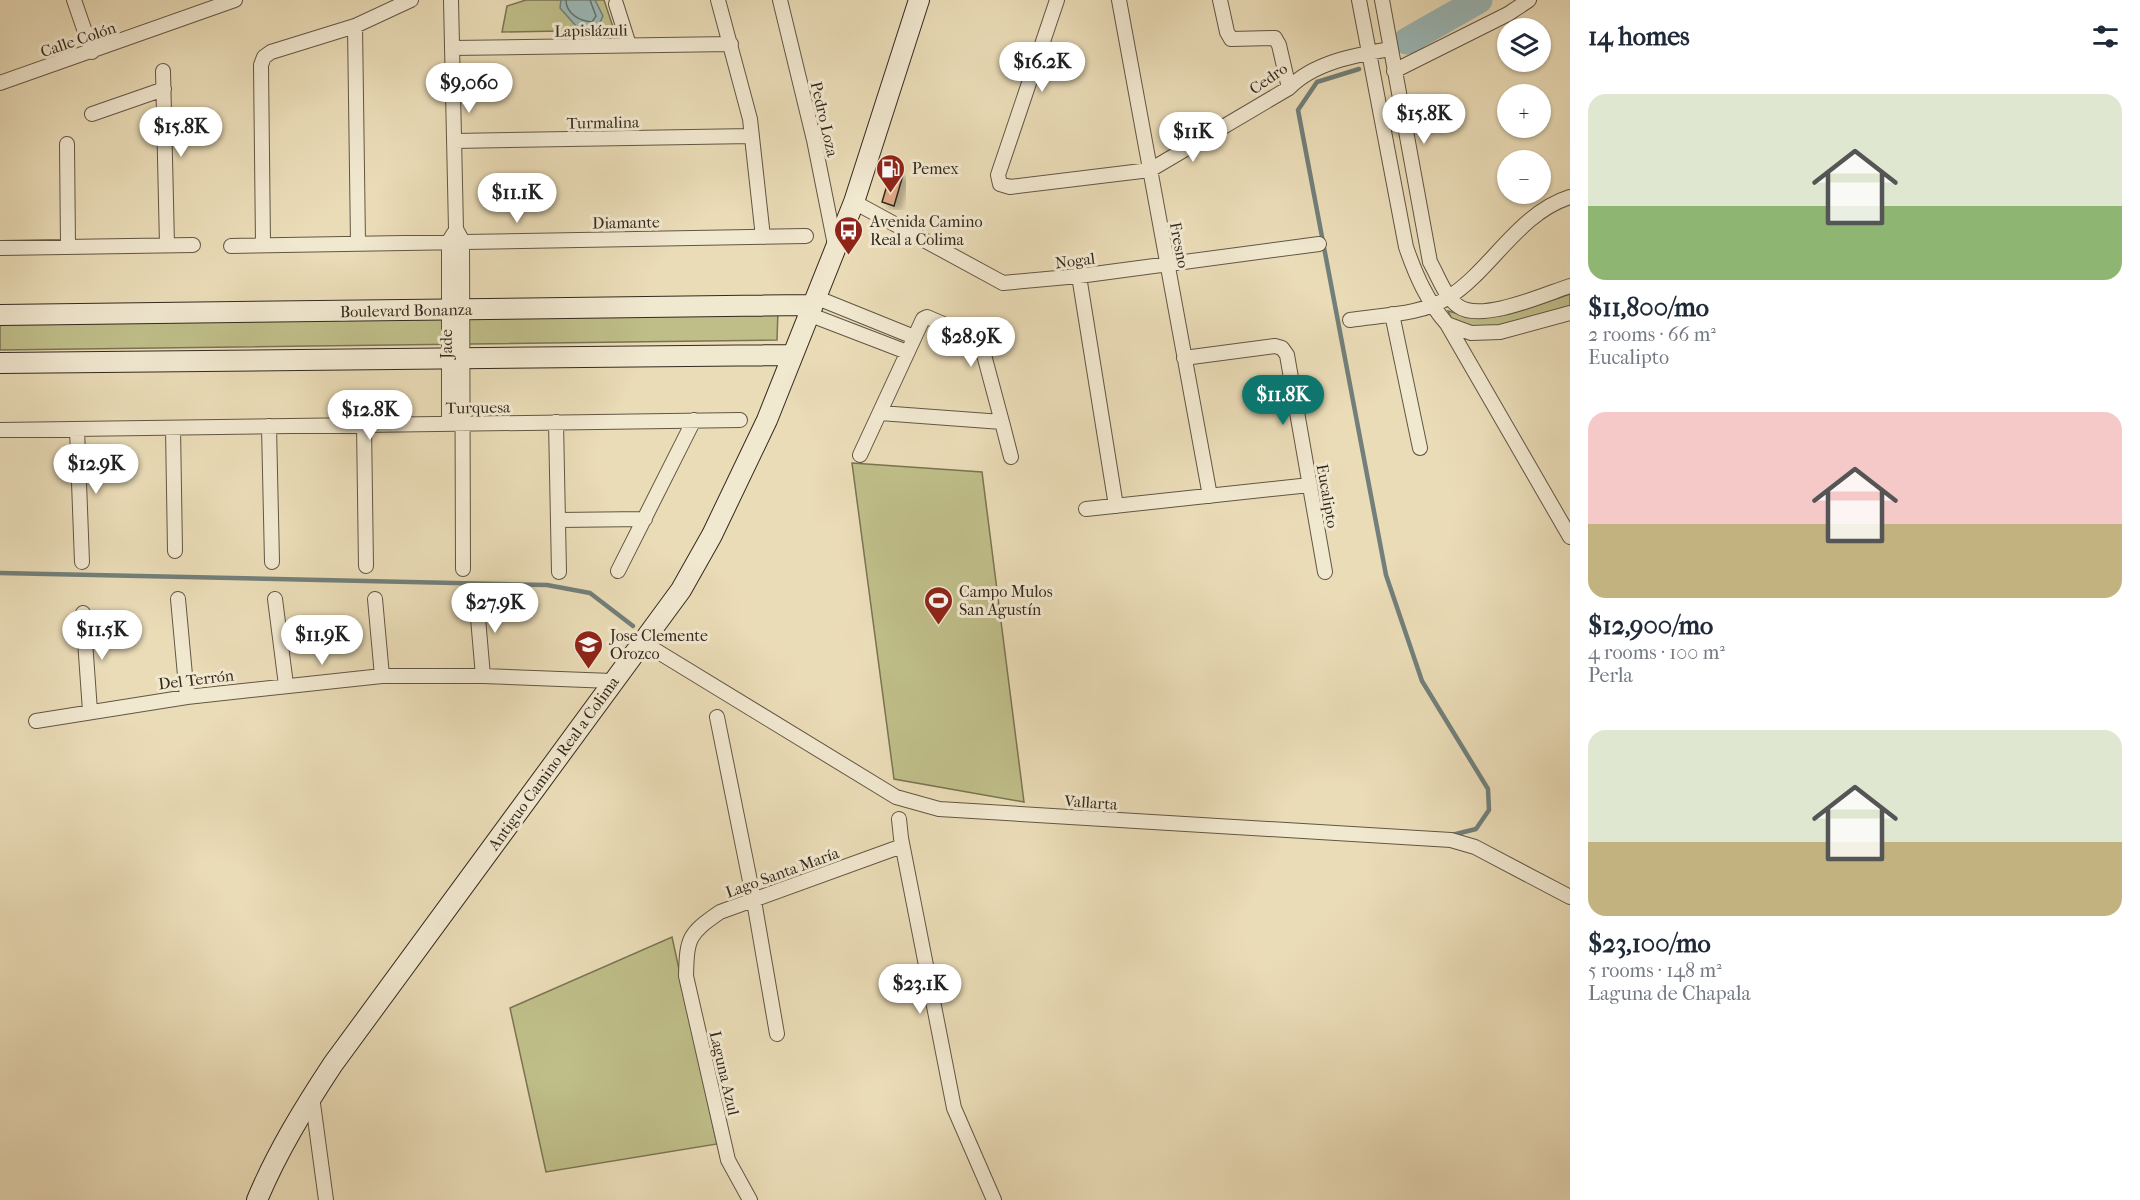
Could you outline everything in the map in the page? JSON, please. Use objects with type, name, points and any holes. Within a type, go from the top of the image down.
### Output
[{"type":"street","points":[[74,0],[92,52]]},
{"type":"street","name":"Calle Colón","points":[[0,83],[235,0]]},
{"type":"street","points":[[264,244],[261,65],[264,57],[272,52],[355,26],[411,0]]},
{"type":"street","name":"Jade","points":[[451,0],[456,237],[455,424],[462,570]]},
{"type":"street","points":[[718,0],[731,44],[752,136],[763,237]]},
{"type":"street","name":"Pedro Loza","points":[[780,0],[814,140],[836,245]]},
{"type":"street","name":"Antiguo Camino Real a Colima","points":[[257,1200],[270,1169],[312,1096],[612,681],[681,590],[711,536],[767,420],[791,355],[854,202],[920,0]]},
{"type":"street","name":"Cedro","points":[[1057,0],[998,175],[1000,184],[1010,187],[1150,170],[1289,88],[1301,75],[1368,53],[1390,49]]},
{"type":"street","name":"Fresno","points":[[1119,0],[1210,496]]},
{"type":"street","points":[[1220,0],[1227,32],[1231,39],[1275,38],[1279,45],[1289,88]]},
{"type":"street","points":[[1359,0],[1407,247],[1431,306],[1447,324],[1570,537]]},
{"type":"street","points":[[1382,0],[1430,262],[1450,297],[1459,307],[1481,311],[1496,310],[1570,286]]},
{"type":"street","points":[[1394,71],[1508,14],[1529,0]]},
{"type":"street","points":[[616,4],[628,45]]},
{"type":"street","points":[[355,26],[358,243]]},
{"type":"street","name":"Lapislázuli","points":[[452,48],[731,44]]},
{"type":"street","points":[[163,71],[167,245]]},
{"type":"street","points":[[92,114],[164,89]]},
{"type":"street","name":"Turmalina","points":[[454,141],[752,136]]},
{"type":"street","points":[[67,144],[68,247]]},
{"type":"street","points":[[1350,320],[1431,306],[1450,297],[1533,217],[1570,197]]},
{"type":"street","name":"Nogal","points":[[854,202],[1003,283],[1079,276],[1319,244]]},
{"type":"street","name":"Diamante","points":[[231,246],[358,243],[456,237],[806,236]]},
{"type":"street","points":[[0,248],[193,245]]},
{"type":"street","points":[[1079,276],[1116,506]]},
{"type":"street","points":[[812,305],[914,337]]},
{"type":"street","points":[[812,305],[908,352]]},
{"type":"street","name":"Boulevard Bonanza","points":[[0,315],[812,305]]},
{"type":"street","points":[[1447,324],[1471,333],[1500,332],[1570,313]]},
{"type":"street","points":[[1392,314],[1420,448]]},
{"type":"street","points":[[860,455],[923,319],[930,316],[976,336],[981,343],[1011,457]]},
{"type":"street","name":"Eucalipto","points":[[1185,358],[1275,346],[1282,348],[1287,355],[1325,572]]},
{"type":"street","points":[[0,363],[791,355]]},
{"type":"street","points":[[880,412],[1002,422]]},
{"type":"street","points":[[618,571],[694,420]]},
{"type":"street","name":"Turquesa","points":[[0,430],[740,420]]},
{"type":"street","points":[[556,422],[559,572]]},
{"type":"street","points":[[364,425],[366,566]]},
{"type":"street","points":[[269,426],[272,562]]},
{"type":"street","points":[[173,428],[175,551]]},
{"type":"street","points":[[77,429],[82,562]]},
{"type":"street","points":[[1086,509],[1310,485]]},
{"type":"street","points":[[558,520],[645,519]]},
{"type":"street","points":[[476,595],[483,676]]},
{"type":"street","points":[[178,599],[187,697]]},
{"type":"street","points":[[275,599],[286,685]]},
{"type":"street","points":[[375,599],[382,676]]},
{"type":"street","points":[[83,614],[90,711]]},
{"type":"street","name":"Vallarta","points":[[642,642],[896,797],[939,809],[1451,840],[1476,847],[1570,897]]},
{"type":"street","name":"Del Terrón","points":[[36,721],[187,697],[382,676],[483,676],[612,681]]},
{"type":"street","points":[[717,717],[754,901],[777,1034]]},
{"type":"street","points":[[899,819],[902,846],[954,1108],[994,1200]]},
{"type":"street","name":"Lago Santa María","points":[[687,948],[696,929],[720,912],[902,846]]},
{"type":"street","name":"Laguna Azul","points":[[687,948],[686,976],[728,1160],[750,1200]]},
{"type":"street","points":[[312,1096],[326,1200]]},
{"type":"shaded area","points":[[526,0],[604,0],[614,30],[502,32],[507,6]]},
{"type":"shaded area","points":[[1570,294],[1570,307],[1512,325],[1484,329],[1454,324],[1448,311],[1481,317],[1496,316],[1524,310]]},
{"type":"shaded area","points":[[778,310],[777,340],[0,350],[0,319]]},
{"type":"shaded area","name":"Campo Mulos San Agustín","points":[[852,463],[982,472],[1024,802],[894,779]]},
{"type":"shaded area","points":[[672,937],[717,1144],[546,1172],[510,1008]]},
{"type":"water","points":[[561,0],[595,0],[603,16],[597,29],[576,26],[560,8]]},
{"type":"building","name":"Pemex","points":[[891,172],[903,175],[894,206],[882,202]]},
{"type":"waterway","points":[[1407,41],[1479,0]]},
{"type":"waterway","points":[[1401,46],[1407,41]]},
{"type":"waterway","points":[[1359,69],[1317,82],[1298,110],[1386,575],[1422,681],[1488,789],[1489,810],[1476,829],[1452,835]]},
{"type":"waterway","points":[[0,573],[547,585],[590,593],[633,626]]},
{"type":"place","name":"Pemex","points":[[891,194]]},
{"type":"place","name":"Avenida Camino Real a Colima","points":[[849,256]]},
{"type":"place","name":"Campo Mulos San Agustín","points":[[938,626]]},
{"type":"place","name":"Jose Clemente Orozco","points":[[589,670]]}]
